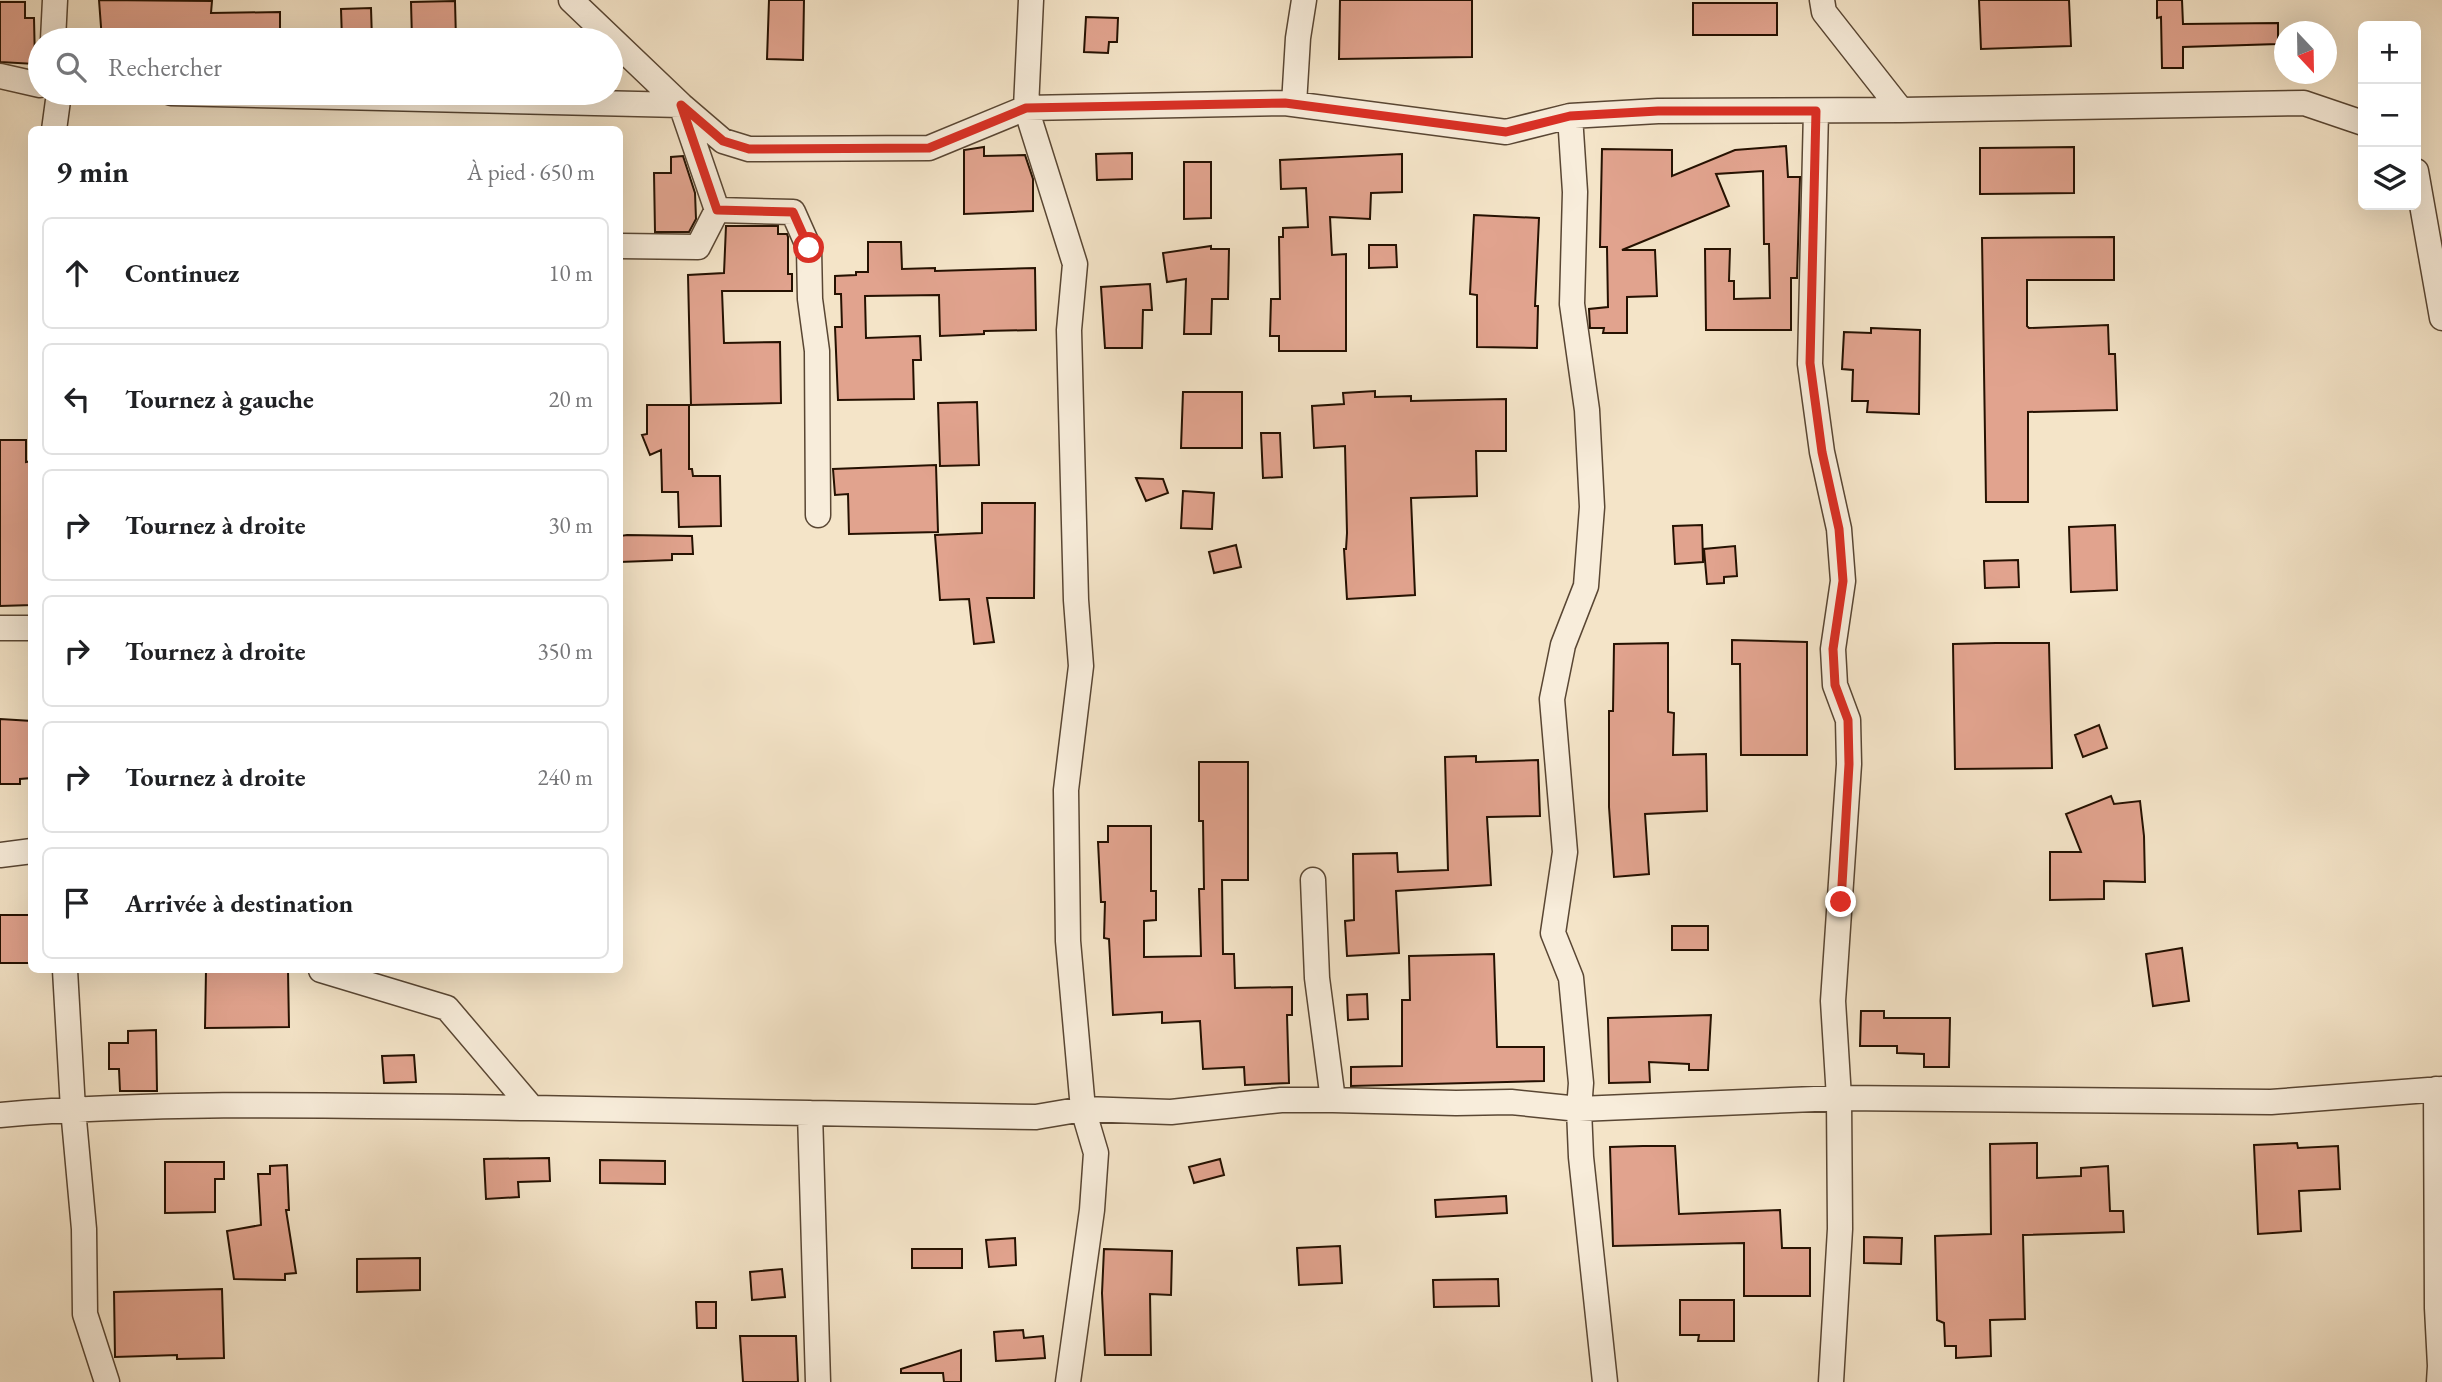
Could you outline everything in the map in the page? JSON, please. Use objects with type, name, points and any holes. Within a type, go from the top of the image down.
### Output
[{"type":"street","points":[[54,28],[55,0]]},
{"type":"street","points":[[571,0],[600,28]]},
{"type":"street","points":[[1031,0],[1026,108],[1075,264],[1069,330],[1076,600],[1081,666],[1066,790],[1068,941],[1083,1109],[1096,1153],[1092,1210],[1068,1382]]},
{"type":"street","points":[[1294,104],[1298,38],[1304,0]]},
{"type":"street","points":[[1822,0],[1824,12],[1901,110]]},
{"type":"street","points":[[623,50],[723,141],[749,149],[929,148],[1026,108],[1294,104],[1506,132],[1570,116],[1658,111],[2304,103],[2358,121]]},
{"type":"street","points":[[0,76],[28,82]]},
{"type":"street","points":[[623,104],[681,105]]},
{"type":"street","points":[[55,126],[57,105]]},
{"type":"street","points":[[623,246],[698,247],[717,210],[681,105]]},
{"type":"street","points":[[1816,111],[1810,363],[1822,452],[1839,529],[1843,581],[1833,649],[1835,685],[1848,720],[1849,742],[1833,1001],[1839,1098],[1840,1229],[1831,1382]]},
{"type":"street","points":[[1570,116],[1575,192],[1572,304],[1587,410],[1592,507],[1586,586],[1563,645],[1552,699],[1565,852],[1553,933],[1570,978],[1581,1083],[1581,1157],[1605,1382]]},
{"type":"street","points":[[2421,199],[2442,318]]},
{"type":"street","points":[[717,210],[793,212],[809,248],[810,299],[817,351],[818,515]]},
{"type":"street","points":[[0,628],[28,628]]},
{"type":"street","points":[[0,855],[28,852]]},
{"type":"street","points":[[1313,880],[1317,978],[1333,1100]]},
{"type":"street","points":[[65,973],[73,1109],[84,1229],[85,1314],[107,1382]]},
{"type":"street","points":[[331,973],[447,1008],[532,1108]]},
{"type":"street","points":[[0,1115],[73,1109],[242,1105],[1037,1117],[1083,1109],[1171,1112],[1281,1100],[1456,1104],[1511,1102],[1579,1110],[1839,1098],[2271,1102],[2439,1089],[2439,1382]]},
{"type":"street","points":[[810,1113],[818,1382]]},
{"type":"building","points":[[99,0],[212,1],[211,13],[280,12],[280,28],[101,28]]},
{"type":"building","points":[[769,0],[804,0],[803,60],[767,59]]},
{"type":"building","points":[[1340,0],[1472,0],[1472,57],[1339,59]]},
{"type":"building","points":[[1979,0],[2069,0],[2071,46],[1981,49]]},
{"type":"building","points":[[2157,0],[2182,0],[2183,24],[2274,23],[2274,44],[2183,47],[2183,68],[2162,68],[2161,17],[2157,18]]},
{"type":"building","points":[[455,1],[456,28],[412,28],[411,2]]},
{"type":"building","points":[[0,2],[25,2],[25,18],[34,18],[34,28],[28,28],[28,64],[0,62]]},
{"type":"building","points":[[1693,3],[1777,3],[1777,35],[1693,35]]},
{"type":"building","points":[[371,8],[372,28],[342,28],[341,9]]},
{"type":"building","points":[[1086,17],[1118,18],[1117,42],[1109,42],[1108,53],[1084,52]]},
{"type":"building","points":[[1786,146],[1788,177],[1800,177],[1797,278],[1791,278],[1791,330],[1706,330],[1705,249],[1730,249],[1729,281],[1734,281],[1734,299],[1770,298],[1769,244],[1764,244],[1763,171],[1716,174],[1729,206],[1622,250],[1655,250],[1657,296],[1627,297],[1627,333],[1603,333],[1604,328],[1590,328],[1589,309],[1608,307],[1607,247],[1600,247],[1602,149],[1672,150],[1672,176],[1735,150]]},
{"type":"building","points":[[984,147],[984,156],[1025,155],[1033,179],[1033,211],[964,214],[964,150]]},
{"type":"building","points":[[2074,147],[2074,193],[1980,194],[1980,148]]},
{"type":"building","points":[[1132,153],[1132,179],[1097,180],[1096,154]]},
{"type":"building","points":[[1402,154],[1402,192],[1371,193],[1370,219],[1330,217],[1332,255],[1346,254],[1346,351],[1279,351],[1279,336],[1270,336],[1271,299],[1280,299],[1279,237],[1283,237],[1283,228],[1308,227],[1306,188],[1281,189],[1280,160]]},
{"type":"building","points":[[683,156],[695,193],[696,219],[689,232],[655,232],[654,173],[671,173],[671,157]]},
{"type":"building","points":[[1184,162],[1211,162],[1211,218],[1184,219]]},
{"type":"building","points":[[1474,215],[1539,218],[1535,306],[1538,306],[1537,348],[1477,347],[1477,295],[1470,294]]},
{"type":"building","points":[[726,226],[778,226],[778,234],[787,234],[788,237],[788,274],[792,274],[792,291],[722,291],[724,343],[780,342],[781,403],[691,405],[688,275],[724,273]]},
{"type":"building","points":[[2114,237],[2114,280],[2027,280],[2027,326],[2108,325],[2109,354],[2115,354],[2117,410],[2028,412],[2028,502],[1986,502],[1982,238]]},
{"type":"building","points":[[868,242],[901,242],[902,269],[935,268],[935,271],[1035,268],[1036,330],[984,331],[984,334],[940,336],[939,295],[865,296],[866,338],[920,336],[921,360],[913,360],[914,399],[838,400],[835,327],[842,327],[841,294],[835,294],[835,276],[868,272]]},
{"type":"building","points":[[1369,245],[1396,245],[1397,267],[1369,268]]},
{"type":"building","points":[[1211,246],[1211,249],[1229,249],[1228,299],[1212,299],[1211,334],[1184,334],[1186,279],[1167,282],[1163,253]]},
{"type":"building","points":[[1150,284],[1152,310],[1143,310],[1142,348],[1105,348],[1101,287]]},
{"type":"building","points":[[1871,328],[1920,330],[1919,414],[1867,412],[1868,401],[1852,401],[1853,370],[1842,369],[1844,332],[1871,333]]},
{"type":"building","points":[[1375,391],[1375,397],[1411,396],[1411,401],[1506,399],[1506,451],[1476,451],[1477,496],[1411,498],[1415,595],[1347,599],[1344,549],[1347,533],[1345,446],[1314,448],[1312,406],[1344,404],[1343,393]]},
{"type":"building","points":[[1183,392],[1242,392],[1242,448],[1181,448]]},
{"type":"building","points":[[977,402],[979,465],[940,466],[938,403]]},
{"type":"building","points":[[647,405],[689,405],[689,469],[692,469],[693,476],[720,476],[721,526],[679,527],[678,492],[662,492],[661,450],[650,455],[642,435],[647,434]]},
{"type":"building","points":[[1261,433],[1280,433],[1282,477],[1263,478]]},
{"type":"building","points":[[0,440],[26,440],[28,605],[0,606]]},
{"type":"building","points":[[936,465],[938,532],[849,534],[848,494],[835,495],[833,469]]},
{"type":"building","points":[[1136,478],[1163,479],[1168,493],[1146,501]]},
{"type":"building","points":[[1183,491],[1214,493],[1212,529],[1181,528]]},
{"type":"building","points":[[982,503],[1035,503],[1034,598],[987,598],[994,642],[974,644],[969,599],[940,600],[935,535],[982,533]]},
{"type":"building","points":[[1702,525],[1703,562],[1675,564],[1673,526]]},
{"type":"building","points":[[2115,525],[2117,590],[2071,592],[2069,527]]},
{"type":"building","points":[[623,536],[692,536],[693,554],[672,554],[672,560],[623,562]]},
{"type":"building","points":[[1236,545],[1241,567],[1214,573],[1209,552]]},
{"type":"building","points":[[1735,546],[1737,576],[1724,577],[1724,583],[1707,584],[1704,549]]},
{"type":"building","points":[[2018,560],[2019,587],[1985,588],[1984,561]]},
{"type":"building","points":[[1732,640],[1807,642],[1807,755],[1741,755],[1740,664],[1732,664]]},
{"type":"building","points":[[1668,643],[1668,712],[1674,713],[1673,755],[1706,754],[1707,811],[1645,814],[1649,874],[1614,877],[1609,807],[1609,711],[1613,711],[1614,644]]},
{"type":"building","points":[[2049,643],[2052,768],[1955,769],[1953,644]]},
{"type":"building","points":[[0,719],[28,721],[28,778],[20,779],[20,784],[0,784]]},
{"type":"building","points":[[2099,725],[2107,748],[2083,757],[2075,735]]},
{"type":"building","points":[[1476,756],[1476,762],[1538,760],[1540,816],[1487,817],[1491,885],[1396,891],[1399,953],[1347,956],[1345,921],[1354,920],[1353,854],[1397,853],[1398,872],[1448,870],[1445,757]]},
{"type":"building","points":[[1199,762],[1248,762],[1248,880],[1222,880],[1223,954],[1234,954],[1235,988],[1292,987],[1292,1015],[1287,1015],[1289,1083],[1245,1085],[1244,1067],[1203,1069],[1200,1021],[1162,1023],[1162,1012],[1113,1015],[1109,939],[1104,938],[1105,902],[1101,902],[1098,842],[1108,842],[1108,826],[1151,826],[1151,891],[1156,891],[1156,920],[1144,921],[1144,957],[1201,956],[1199,889],[1204,889],[1203,821],[1199,821]]},
{"type":"building","points":[[2111,796],[2114,804],[2140,801],[2145,882],[2104,881],[2104,899],[2050,900],[2050,852],[2081,852],[2066,814]]},
{"type":"building","points":[[0,915],[28,915],[28,963],[0,963]]},
{"type":"building","points":[[1672,926],[1708,926],[1708,950],[1672,950]]},
{"type":"building","points":[[2182,948],[2189,1001],[2153,1006],[2146,954]]},
{"type":"building","points":[[1494,954],[1497,1047],[1544,1047],[1544,1081],[1351,1086],[1351,1067],[1402,1066],[1402,1000],[1410,1000],[1409,956]]},
{"type":"building","points":[[206,973],[288,973],[289,1027],[205,1028]]},
{"type":"building","points":[[1367,994],[1368,1019],[1348,1020],[1347,995]]},
{"type":"building","points":[[1861,1011],[1884,1011],[1884,1018],[1950,1018],[1949,1067],[1924,1067],[1924,1054],[1897,1053],[1897,1046],[1860,1046]]},
{"type":"building","points":[[1711,1015],[1708,1070],[1689,1070],[1689,1064],[1649,1062],[1650,1082],[1609,1083],[1608,1018]]},
{"type":"building","points":[[156,1030],[157,1091],[120,1091],[119,1069],[109,1069],[109,1043],[128,1043],[128,1031]]},
{"type":"building","points":[[414,1055],[416,1082],[384,1083],[382,1056]]},
{"type":"building","points":[[2037,1143],[2037,1178],[2081,1176],[2081,1168],[2108,1166],[2110,1211],[2123,1211],[2124,1232],[2023,1235],[2025,1319],[1990,1320],[1991,1356],[1956,1358],[1956,1346],[1945,1346],[1944,1323],[1937,1320],[1935,1236],[1991,1234],[1990,1144]]},
{"type":"building","points":[[2297,1143],[2298,1148],[2338,1146],[2340,1189],[2299,1191],[2301,1231],[2258,1234],[2254,1145]]},
{"type":"building","points":[[1675,1146],[1679,1214],[1780,1210],[1782,1248],[1810,1248],[1810,1296],[1744,1296],[1744,1243],[1613,1246],[1610,1147]]},
{"type":"building","points":[[549,1158],[550,1181],[518,1182],[519,1197],[486,1199],[484,1159]]},
{"type":"building","points":[[1220,1159],[1224,1175],[1194,1183],[1189,1167]]},
{"type":"building","points":[[600,1160],[665,1161],[665,1184],[600,1183]]},
{"type":"building","points":[[165,1162],[224,1162],[224,1179],[215,1179],[215,1212],[165,1213]]},
{"type":"building","points":[[287,1165],[289,1210],[286,1210],[296,1273],[285,1274],[285,1280],[234,1279],[227,1231],[261,1225],[258,1174],[270,1174],[270,1166]]},
{"type":"building","points":[[1506,1196],[1507,1213],[1436,1217],[1435,1200]]},
{"type":"building","points":[[1864,1237],[1902,1238],[1901,1264],[1864,1263]]},
{"type":"building","points":[[1015,1238],[1016,1265],[989,1267],[986,1240]]},
{"type":"building","points":[[1340,1246],[1342,1283],[1299,1285],[1297,1248]]},
{"type":"building","points":[[912,1249],[962,1249],[962,1268],[912,1268]]},
{"type":"building","points":[[1104,1249],[1172,1251],[1171,1295],[1150,1294],[1151,1355],[1105,1355],[1102,1293]]},
{"type":"building","points":[[420,1258],[420,1290],[357,1292],[357,1259]]},
{"type":"building","points":[[782,1269],[785,1297],[752,1300],[750,1272]]},
{"type":"building","points":[[1498,1279],[1499,1306],[1434,1307],[1433,1280]]},
{"type":"building","points":[[222,1289],[224,1358],[177,1359],[177,1355],[115,1357],[114,1292]]},
{"type":"building","points":[[1680,1300],[1734,1300],[1734,1341],[1698,1341],[1699,1335],[1680,1335]]},
{"type":"building","points":[[696,1302],[716,1302],[716,1328],[697,1328]]},
{"type":"building","points":[[1023,1330],[1024,1338],[1043,1336],[1045,1358],[996,1361],[994,1332]]},
{"type":"building","points":[[740,1336],[796,1336],[798,1382],[743,1382]]},
{"type":"building","points":[[961,1350],[961,1382],[944,1382],[943,1373],[901,1373],[901,1369]]},
{"type":"route","points":[[809,248],[793,212],[717,210],[681,105],[723,141],[749,149],[929,148],[1026,108],[1285,103],[1506,132],[1570,116],[1658,111],[1816,111],[1810,363],[1822,452],[1839,529],[1843,581],[1833,649],[1835,685],[1848,720],[1849,764],[1841,902]]}]
